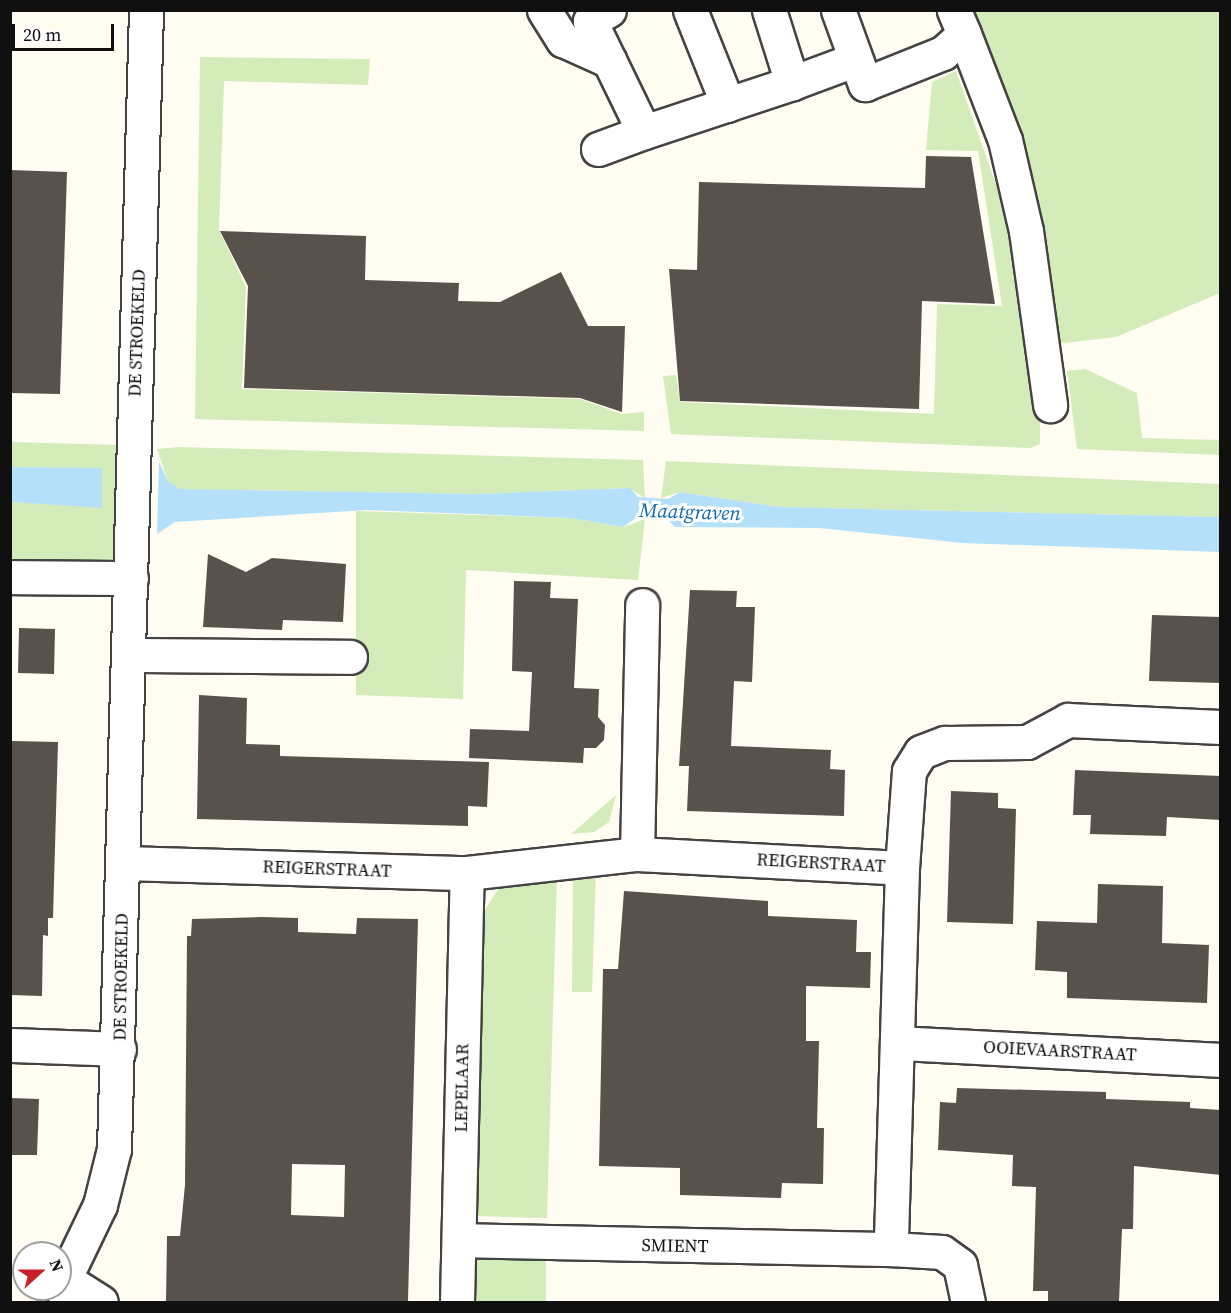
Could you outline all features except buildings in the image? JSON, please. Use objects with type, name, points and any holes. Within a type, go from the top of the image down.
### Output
[{"type":"street","name":"DE STROEKELD","points":[[72,1263],[100,1205],[114,1149],[119,1049],[146,10]]},
{"type":"street","points":[[544,10],[563,40],[610,61]]},
{"type":"street","points":[[609,10],[590,21],[644,132]]},
{"type":"street","points":[[690,10],[728,105]]},
{"type":"street","points":[[769,10],[792,83]]},
{"type":"street","points":[[838,10],[854,60],[865,84],[918,66],[959,22],[1005,140],[1026,231],[1050,405]]},
{"type":"street","points":[[598,149],[854,60]]},
{"type":"street","points":[[10,578],[131,578]]},
{"type":"street","points":[[637,854],[642,605]]},
{"type":"street","points":[[129,655],[350,657]]},
{"type":"street","name":"REIGERSTRAAT","points":[[124,863],[467,873],[637,854],[902,867],[909,771],[921,752],[945,743],[1027,742],[1068,720],[1221,727]]},
{"type":"street","points":[[902,867],[900,1043],[891,1249],[942,1252],[960,1265],[968,1302]]},
{"type":"street","name":"LEPELAAR","points":[[457,1302],[467,873]]},
{"type":"street","name":"OOIEVAARSTRAAT","points":[[900,1043],[1221,1060]]},
{"type":"street","points":[[10,1046],[119,1049]]},
{"type":"street","name":"SMIENT","points":[[459,1240],[891,1249]]},
{"type":"street","points":[[72,1294],[101,1302]]},
{"type":"green space","points":[[968,11],[1220,11],[1220,293],[1116,337],[1056,344]]},
{"type":"green space","points":[[200,57],[370,59],[368,85],[224,81],[219,230],[246,287],[242,389],[580,399],[622,414],[644,412],[644,431],[195,419]]},
{"type":"green space","points":[[956,71],[1018,247],[1040,393],[1040,444],[1030,448],[671,434],[663,376],[676,375],[680,402],[934,414],[937,304],[1002,306],[978,151],[926,150],[932,82]]},
{"type":"green space","points":[[1085,369],[1137,393],[1142,438],[1220,440],[1220,455],[1077,449],[1067,371]]},
{"type":"green space","points":[[11,442],[119,445],[115,574],[11,570],[11,502],[102,507],[101,468],[11,467]]},
{"type":"green space","points":[[179,447],[643,460],[645,498],[629,488],[478,494],[180,489],[168,481],[157,449]]},
{"type":"green space","points":[[666,461],[1220,484],[1220,517],[778,507],[680,492],[661,498]]},
{"type":"green space","points":[[356,511],[571,518],[623,527],[645,519],[638,580],[466,570],[463,699],[356,695]]},
{"type":"green space","points":[[616,795],[609,822],[594,832],[571,834]]},
{"type":"green space","points":[[596,869],[592,992],[572,992],[573,872]]},
{"type":"green space","points":[[557,876],[547,1218],[475,1216],[480,917],[501,885]]},
{"type":"green space","points":[[474,1254],[546,1255],[546,1302],[472,1302]]},
{"type":"water","name":"Maatgraven","points":[[159,462],[168,481],[180,489],[478,494],[630,488],[638,497],[668,499],[680,492],[778,507],[1220,517],[1220,552],[963,543],[819,528],[675,527],[667,519],[636,518],[623,527],[571,518],[367,510],[175,522],[157,534]]},
{"type":"water","points":[[10,467],[102,468],[102,508],[11,502]]}]
